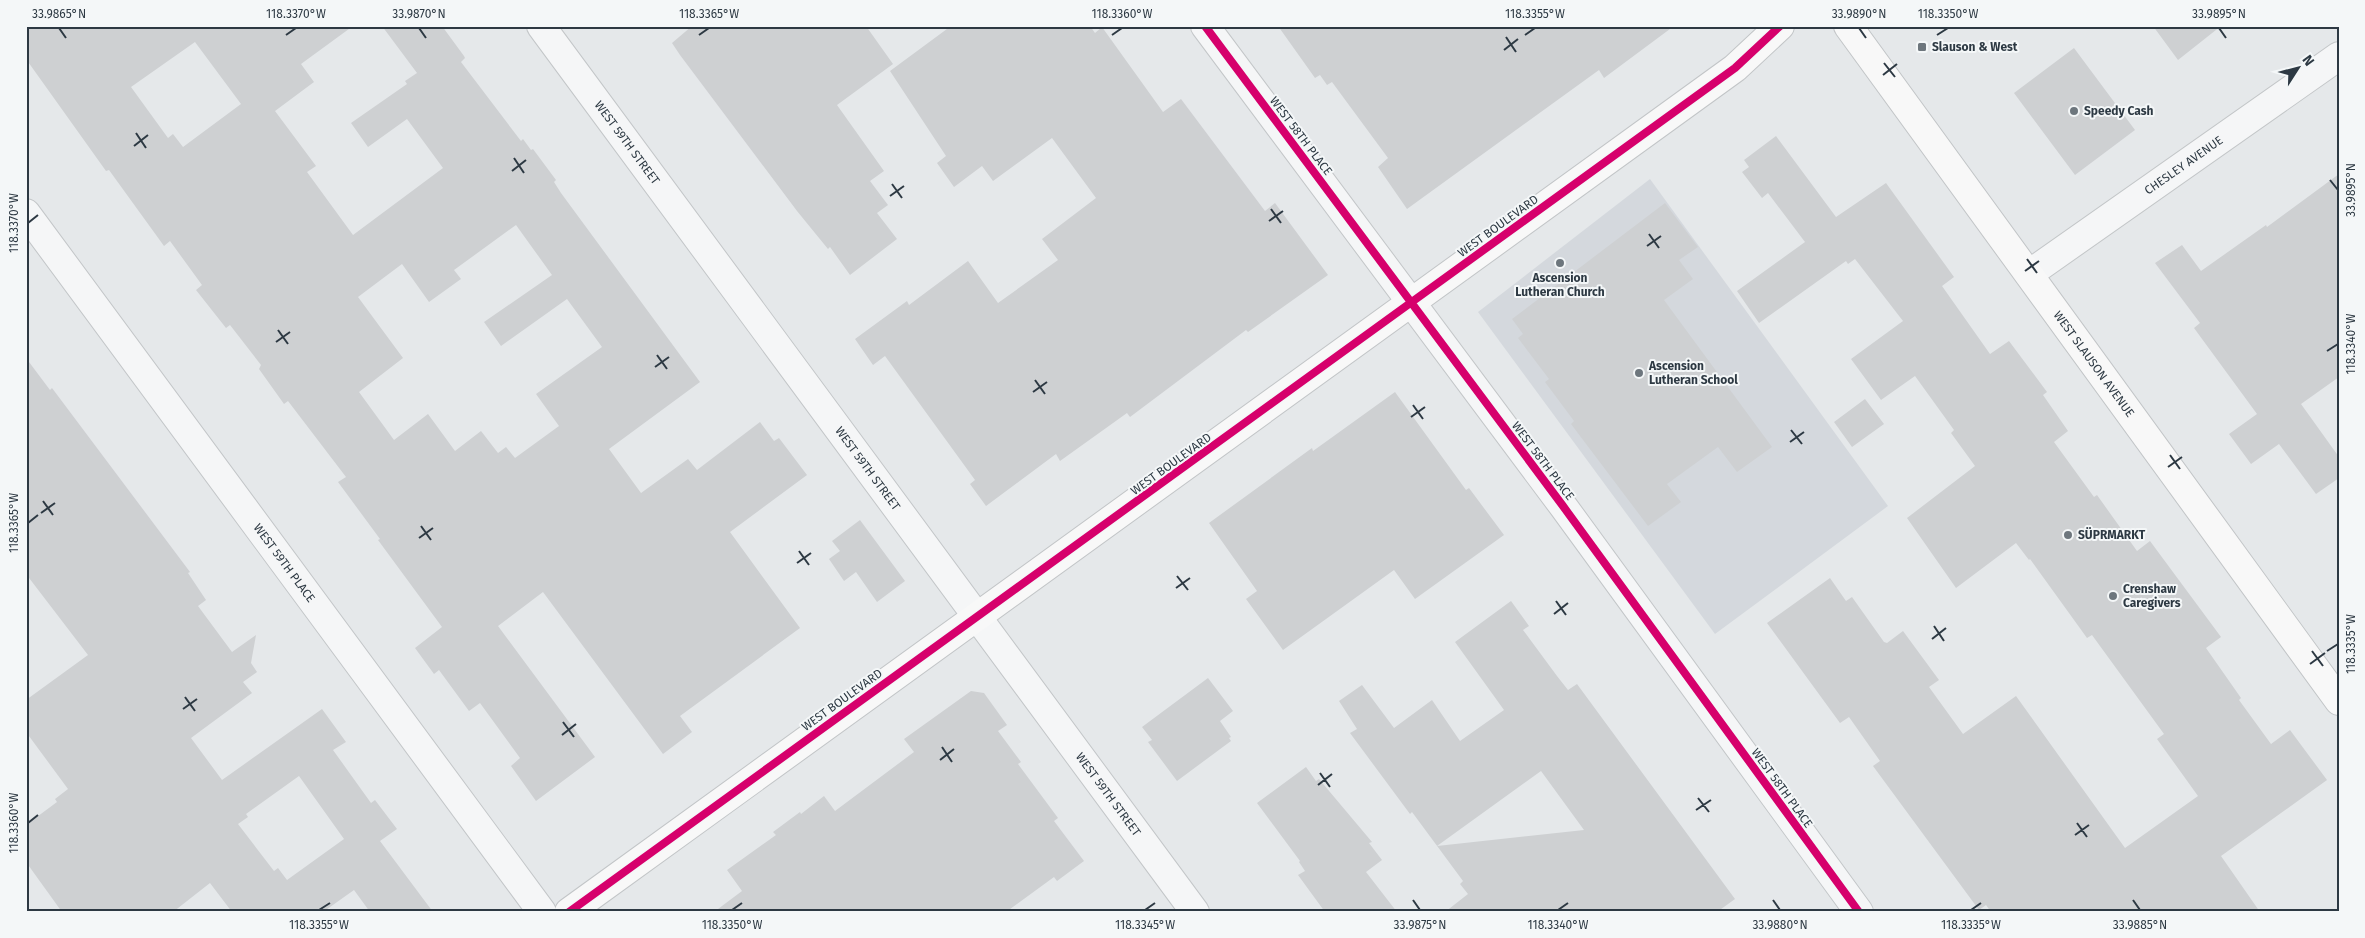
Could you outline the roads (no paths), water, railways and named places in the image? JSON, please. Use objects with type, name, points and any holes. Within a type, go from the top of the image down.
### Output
[{"type":"main road","name":"WEST BOULEVARD","points":[[569,912],[1735,68],[1780,26]]},
{"type":"main road","name":"WEST SLAUSON AVENUE","points":[[1848,26],[2339,701]]},
{"type":"street","name":"WEST 59TH STREET","points":[[541,26],[1195,912]]},
{"type":"street","name":"WEST 58TH PLACE","points":[[1205,26],[1563,506],[1858,912]]},
{"type":"street","name":"CHESLEY AVENUE","points":[[2029,274],[2339,56]]},
{"type":"street","name":"WEST 59TH PLACE","points":[[26,214],[542,912]]},
{"type":"place","name":"Slauson & West","points":[[1922,47]]},
{"type":"place","name":"Speedy Cash","points":[[2074,111]]},
{"type":"place","name":"Ascension Lutheran Church","points":[[1560,263]]},
{"type":"place","name":"Ascension Lutheran School","points":[[1639,373]]},
{"type":"place","name":"SÜPRMARKT","points":[[2068,535]]},
{"type":"place","name":"Crenshaw Caregivers","points":[[2113,596]]}]
